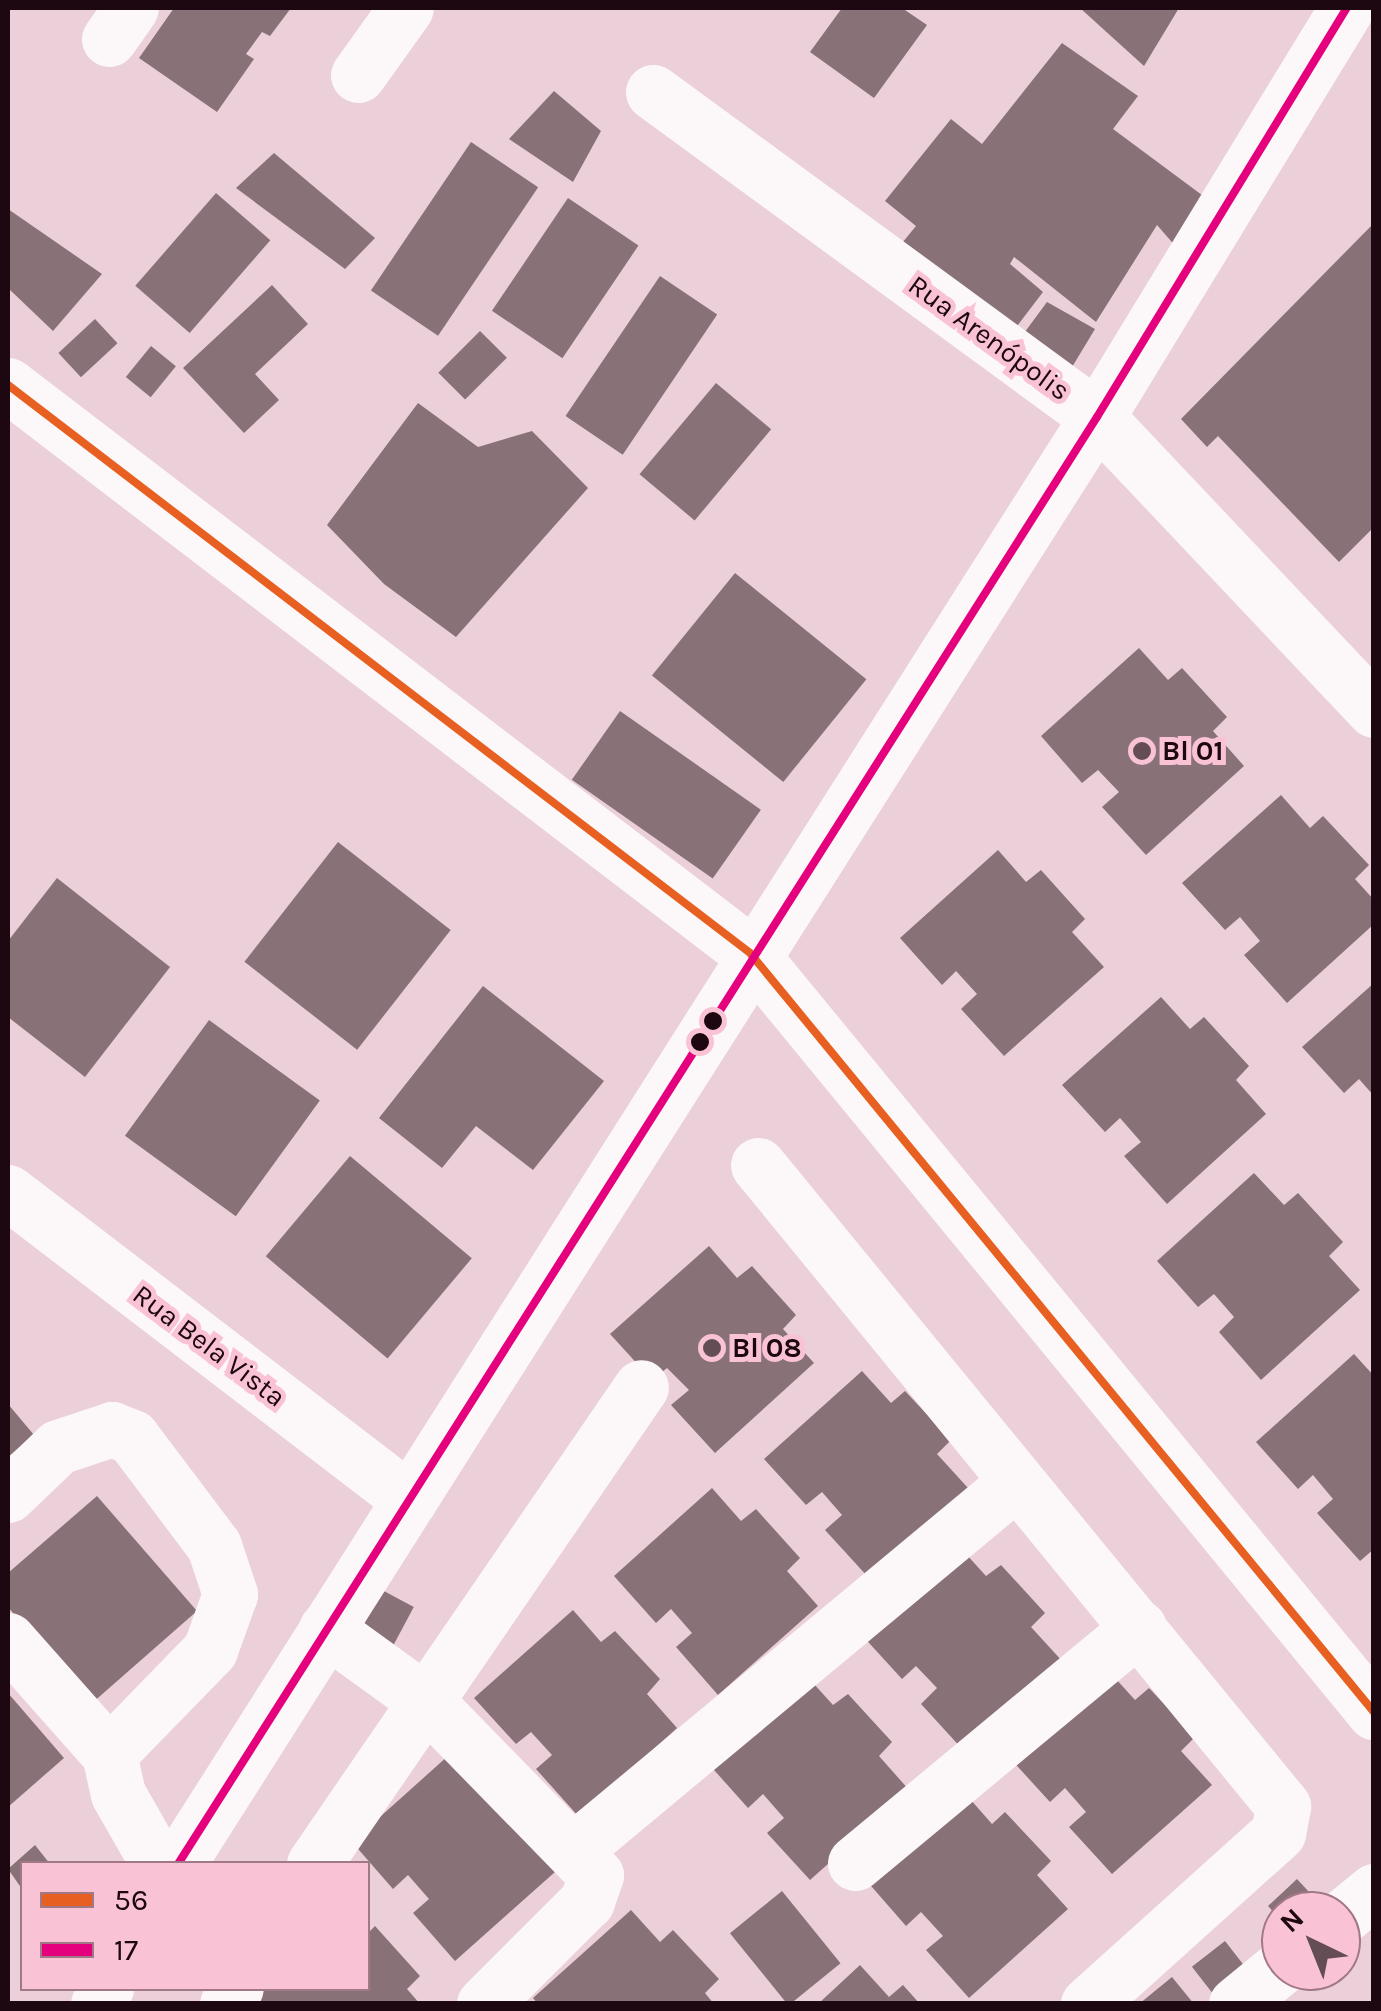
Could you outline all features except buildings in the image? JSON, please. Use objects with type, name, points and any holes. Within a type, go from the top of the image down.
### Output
[{"type":"street","points":[[358,76],[406,8]]},
{"type":"street","points":[[8,1640],[108,1754],[159,1855],[326,1630],[410,1500],[750,953],[1096,417],[1347,8]]},
{"type":"street","name":"Rua Arenópolis","points":[[653,92],[1096,417],[1374,710]]},
{"type":"street","points":[[8,385],[750,953],[1374,1712]]},
{"type":"street","points":[[758,1165],[1016,1482],[1275,1789],[1284,1820],[1088,2004]]},
{"type":"street","name":"Rua Bela Vista","points":[[8,1192],[410,1500]]},
{"type":"street","points":[[316,1861],[641,1387]]},
{"type":"street","points":[[8,1494],[58,1447],[112,1428],[132,1437],[214,1546],[230,1594],[210,1650],[108,1754]]},
{"type":"street","points":[[574,1849],[1016,1482]]},
{"type":"street","points":[[854,1863],[1139,1628]]},
{"type":"street","points":[[326,1630],[427,1702],[596,1874],[595,1890],[484,2004]]},
{"type":"street","points":[[1236,2004],[1261,1983]]},
{"type":"transit line","name":"17","points":[[180,1861],[1097,417],[1347,8]]},
{"type":"transit line","name":"56","points":[[8,385],[750,953],[1374,1712]]},
{"type":"place","name":"Bl 01","points":[[1142,751]]},
{"type":"place","name":"Bl 08","points":[[712,1348]]}]
